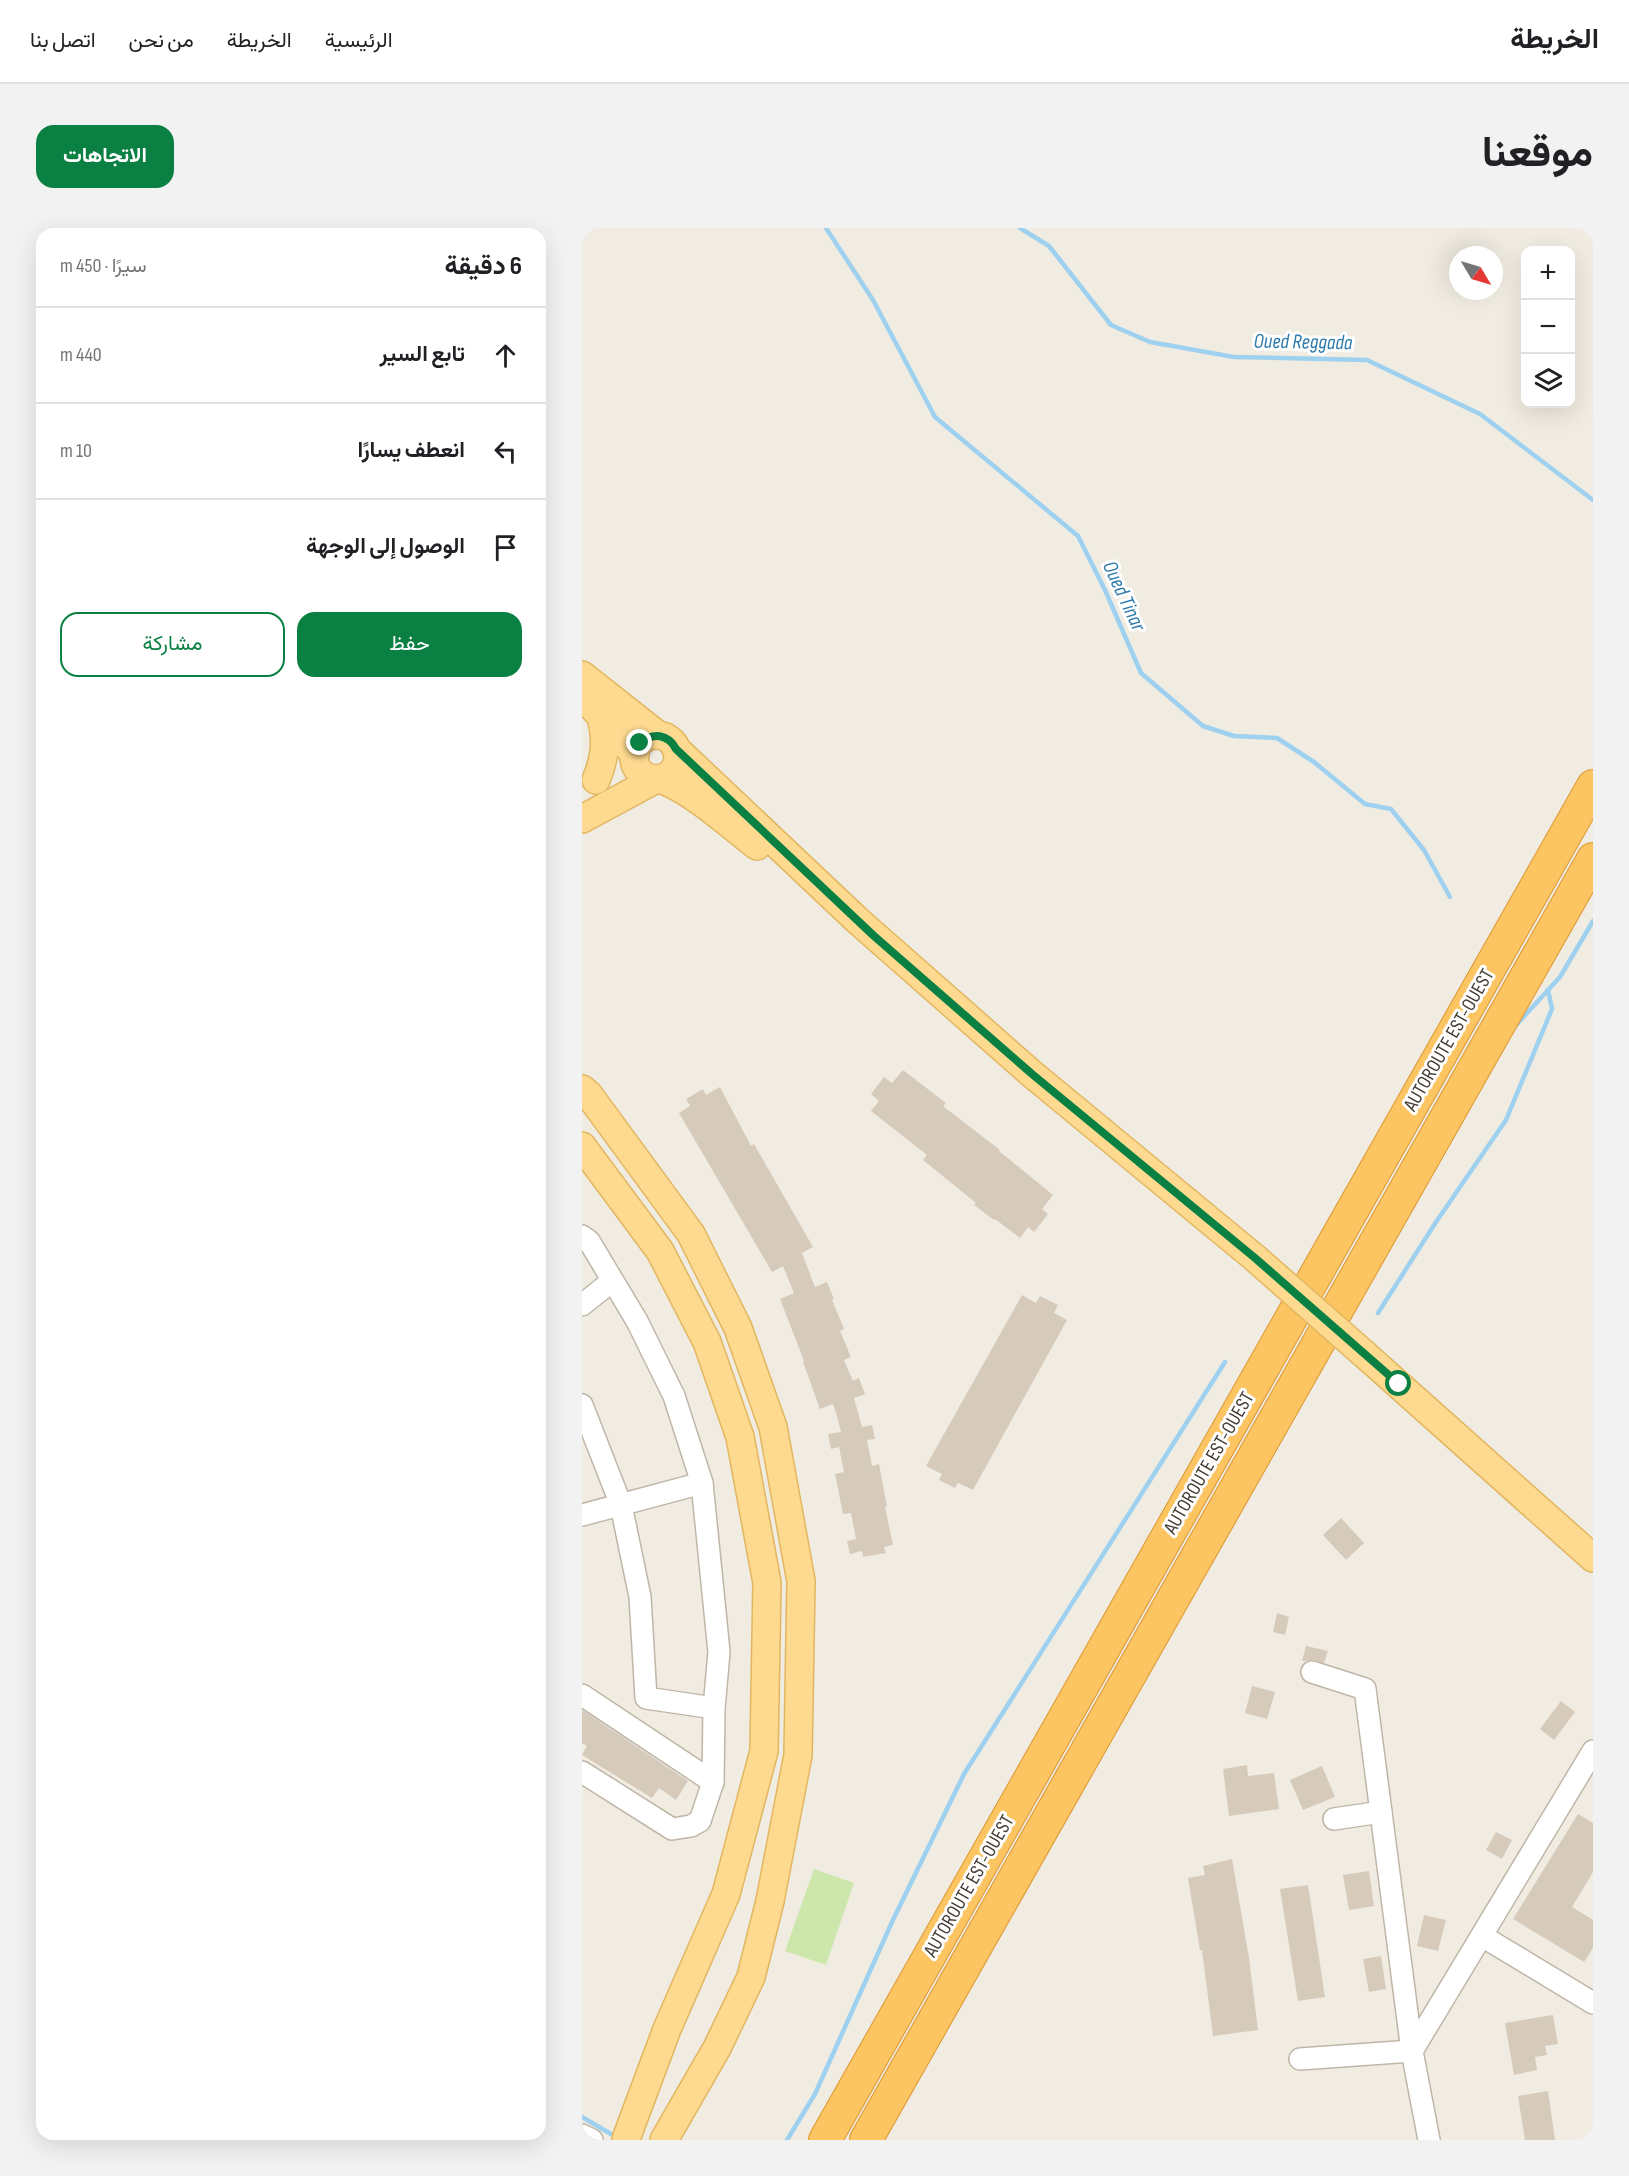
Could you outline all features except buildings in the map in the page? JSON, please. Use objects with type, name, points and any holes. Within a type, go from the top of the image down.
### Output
[{"type":"highway","name":"AUTOROUTE EST-OUEST","points":[[825,2140],[1593,786]]},
{"type":"highway","name":"AUTOROUTE EST-OUEST","points":[[866,2140],[1593,859]]},
{"type":"main road","points":[[582,675],[667,742],[857,920],[1032,1074],[1255,1258],[1593,1558]]},
{"type":"main road","points":[[591,704],[635,757],[641,773],[676,786],[857,920]]},
{"type":"main road","points":[[589,784],[604,754],[604,727],[591,704]]},
{"type":"main road","points":[[582,819],[671,773],[675,768],[678,755],[667,742],[651,736],[640,743],[635,757],[589,784]]},
{"type":"main road","points":[[626,795],[658,795],[705,806]]},
{"type":"main road","points":[[582,1089],[589,1095],[691,1234],[738,1328],[773,1427],[801,1581],[798,1755],[770,1901],[751,1977],[717,2048],[664,2140]]},
{"type":"main road","points":[[582,1146],[660,1251],[706,1342],[740,1437],[767,1583],[764,1751],[726,1894],[667,2029],[631,2140]]},
{"type":"street","points":[[582,1236],[589,1241],[637,1321],[674,1396],[702,1484],[719,1652],[714,1708],[712,1782],[700,1821],[691,1826],[672,1829],[582,1772]]},
{"type":"street","points":[[582,1305],[612,1281]]},
{"type":"street","points":[[582,1405],[621,1505],[640,1597],[646,1698],[714,1708]]},
{"type":"street","points":[[582,1515],[702,1484]]},
{"type":"street","points":[[1312,1672],[1365,1689],[1413,2051],[1429,2140]]},
{"type":"street","points":[[582,1695],[712,1782]]},
{"type":"street","points":[[1413,2051],[1593,1751]]},
{"type":"street","points":[[1334,1819],[1381,1812]]},
{"type":"street","points":[[1482,1936],[1593,2003]]},
{"type":"street","points":[[1300,2059],[1413,2051]]},
{"type":"street","points":[[582,2135],[592,2140]]},
{"type":"green space","points":[[814,1869],[854,1883],[826,1965],[785,1951]]},
{"type":"waterway","name":"Oued Tinar","points":[[826,228],[873,300],[935,417],[1078,536],[1105,590],[1141,673],[1203,726],[1234,736],[1277,738],[1314,762],[1365,804],[1391,809],[1424,850],[1450,897]]},
{"type":"waterway","name":"Oued Reggada","points":[[1020,228],[1049,246],[1111,325],[1150,342],[1234,357],[1367,360],[1480,414],[1593,500]]},
{"type":"waterway","points":[[1517,1024],[1560,977],[1593,921]]},
{"type":"waterway","points":[[1378,1313],[1436,1222],[1506,1120],[1552,1009],[1548,990]]},
{"type":"waterway","points":[[787,2140],[815,2094],[892,1922],[964,1774],[1225,1362]]},
{"type":"waterway","points":[[582,2117],[616,2137]]},
{"type":"route","points":[[640,743],[651,736],[658,735],[669,740],[857,920],[1032,1074],[1255,1258],[1399,1384]]}]
